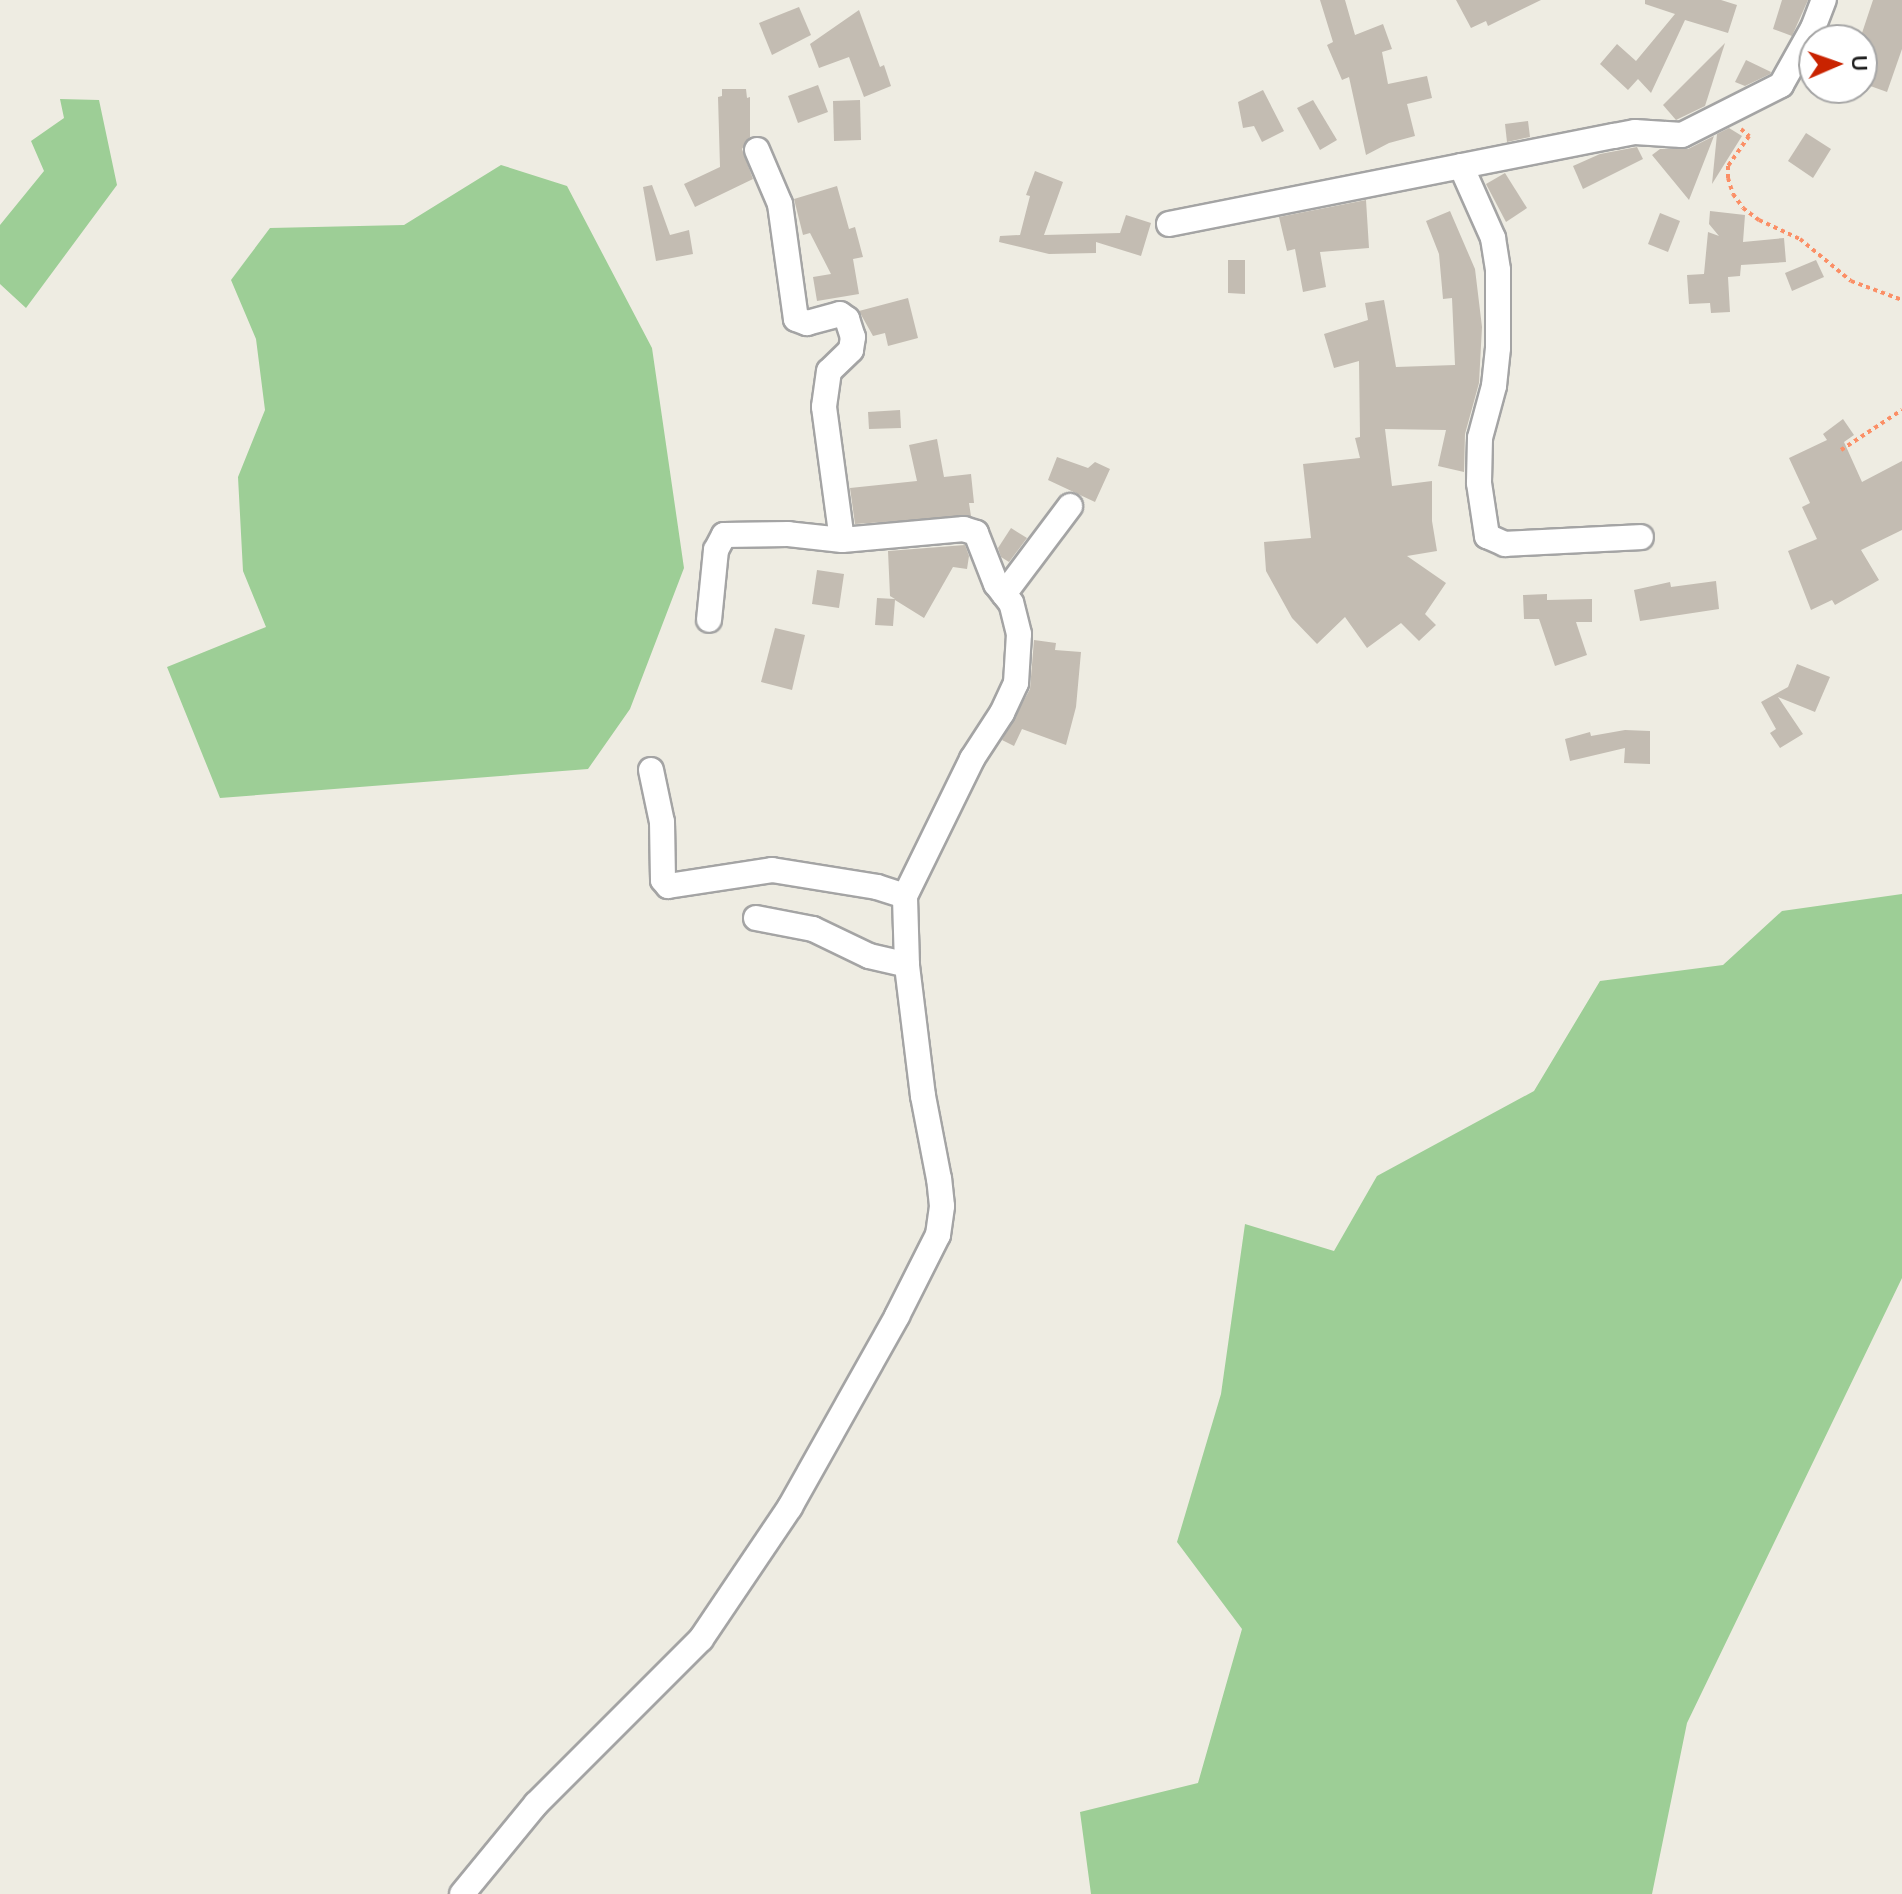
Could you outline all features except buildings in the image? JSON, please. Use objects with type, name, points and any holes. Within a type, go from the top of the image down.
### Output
[{"type":"street","points":[[1169,224],[1635,132],[1682,135],[1781,85],[1813,28],[1824,0]]},
{"type":"street","points":[[757,150],[780,204],[796,319],[807,323],[840,314],[847,319],[853,337],[851,350],[829,371],[825,387],[824,407],[842,540]]},
{"type":"street","points":[[1461,166],[1493,238],[1498,270],[1498,348],[1494,386],[1480,438],[1479,483],[1487,536],[1505,544],[1641,537]]},
{"type":"street","points":[[1004,594],[1070,506]]},
{"type":"street","points":[[462,1894],[536,1804],[701,1639],[790,1507],[923,1268],[938,1235],[942,1206],[907,965],[905,896],[972,759],[1002,713],[1016,683],[1019,634],[1011,603],[996,584],[976,533],[964,529],[842,540],[788,534],[724,535],[716,550],[709,620]]},
{"type":"street","points":[[651,770],[662,822],[663,880],[668,886],[772,870],[877,887],[905,896]]},
{"type":"street","points":[[756,918],[813,929],[869,956],[907,965]]},
{"type":"path","points":[[1725,114],[1749,136],[1728,166],[1733,194],[1743,208],[1759,220],[1800,239],[1851,281],[1902,300]]},
{"type":"path","points":[[1841,450],[1902,410]]},
{"type":"green space","points":[[60,99],[99,100],[117,185],[26,308],[0,284],[0,225],[44,171],[31,141],[64,118]]},
{"type":"green space","points":[[501,165],[567,186],[652,348],[684,568],[630,709],[588,769],[220,798],[167,667],[266,627],[243,571],[238,477],[265,410],[256,339],[231,280],[270,228],[404,225]]},
{"type":"green space","points":[[1902,894],[1902,1278],[1687,1723],[1652,1894],[1091,1894],[1080,1812],[1198,1783],[1242,1629],[1177,1542],[1221,1394],[1245,1224],[1334,1251],[1377,1176],[1534,1091],[1600,981],[1723,965],[1782,911]]}]
